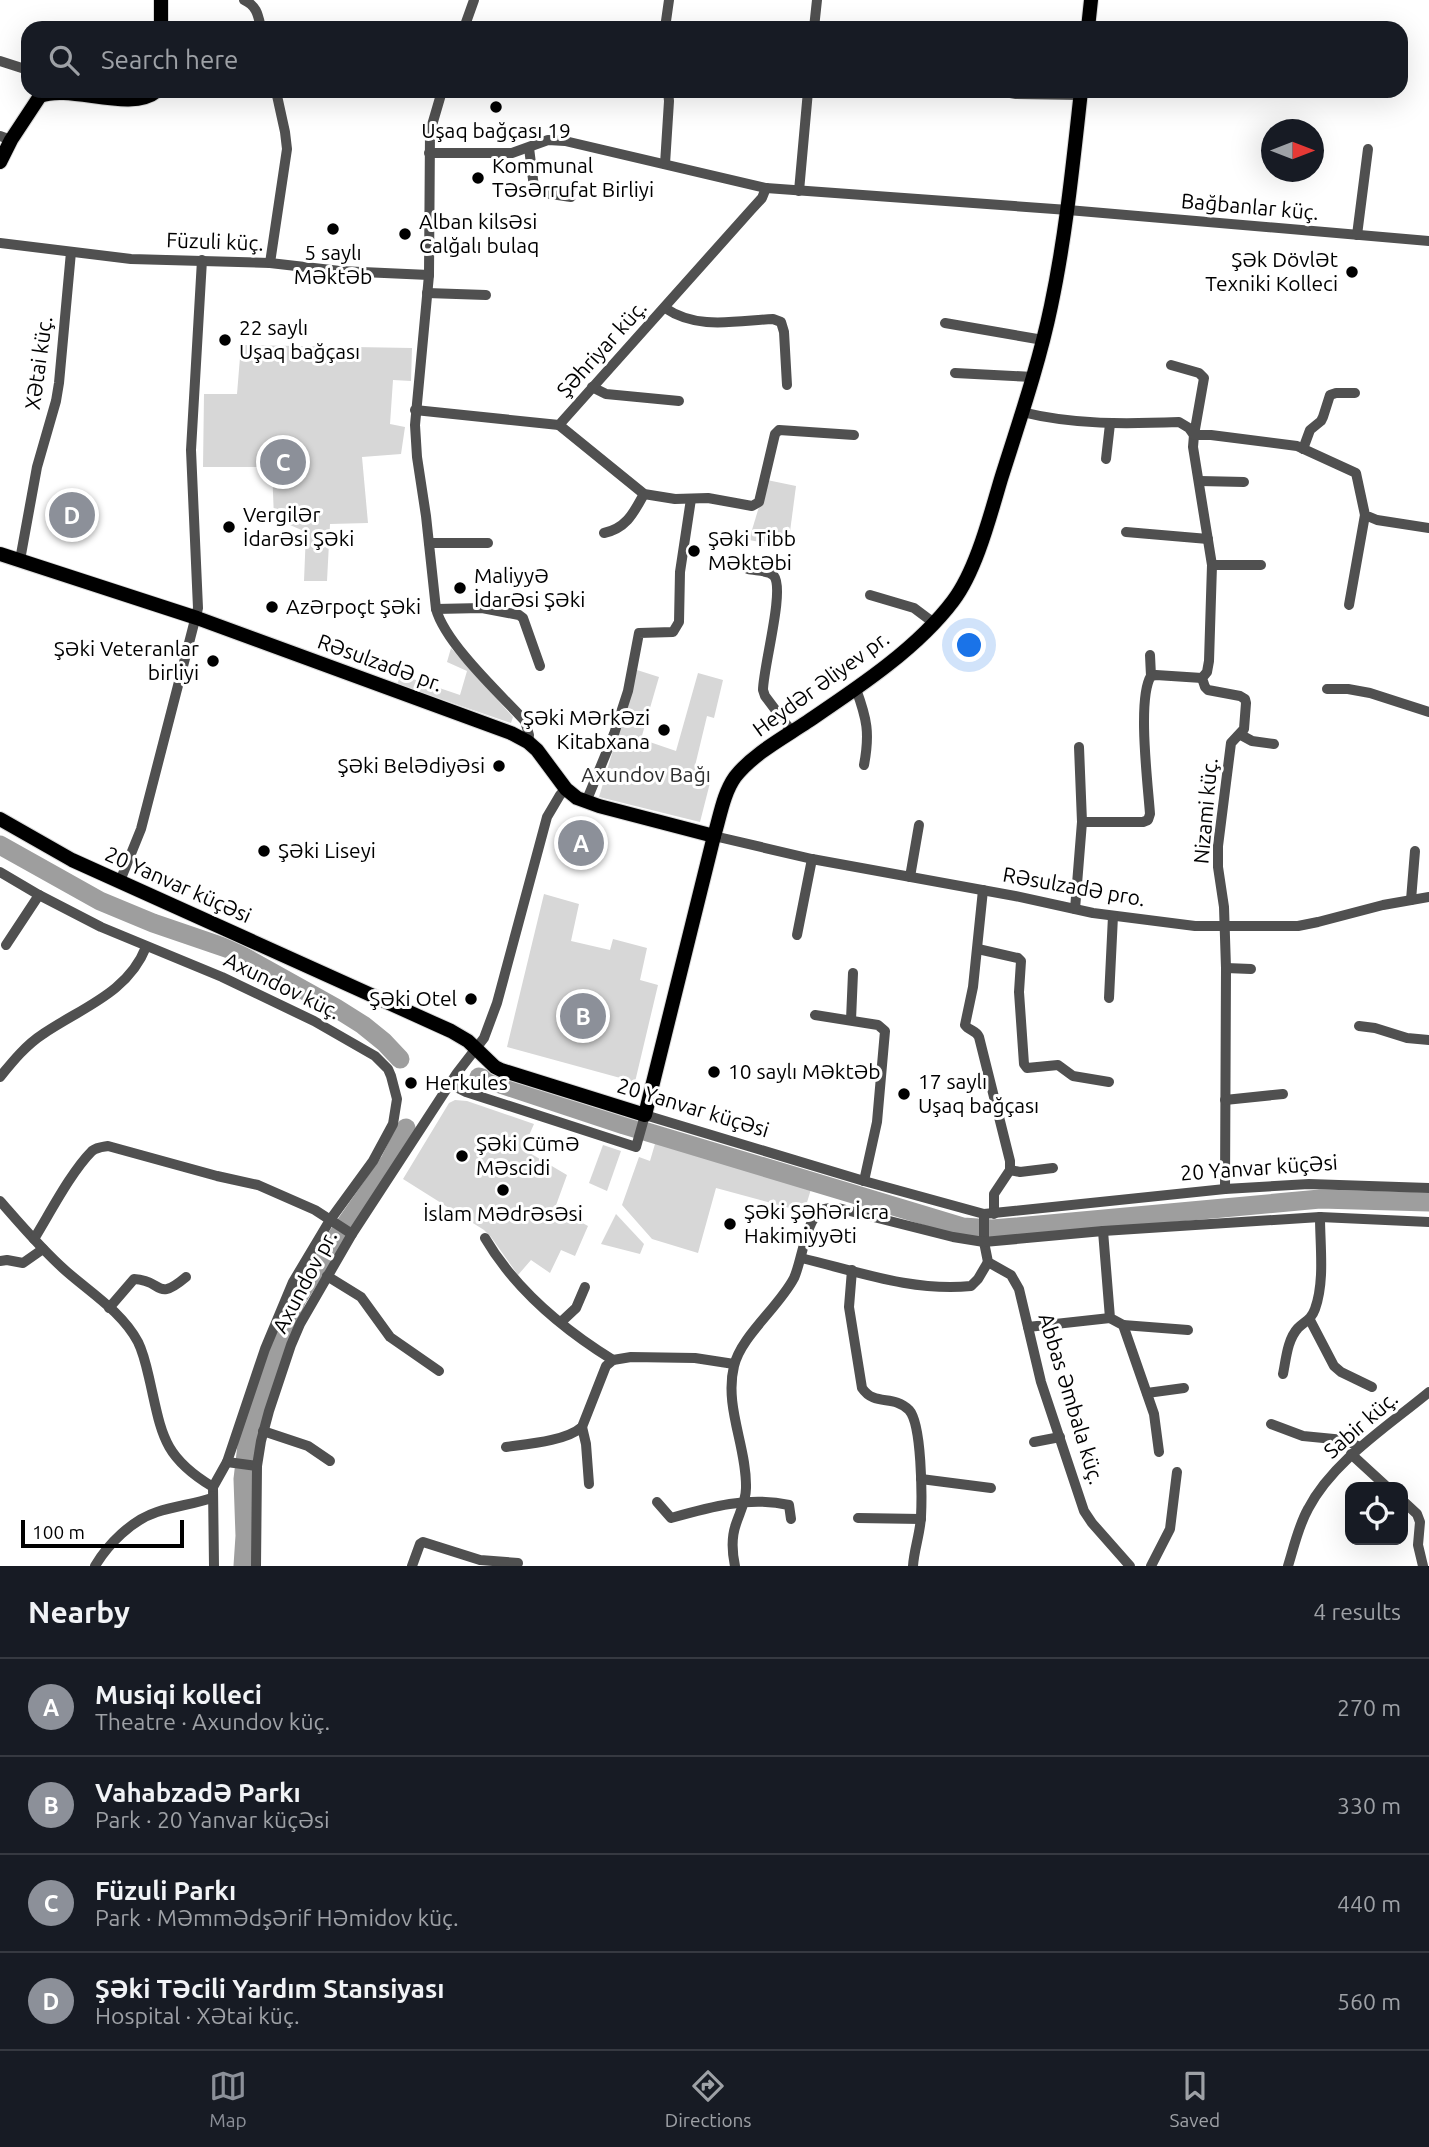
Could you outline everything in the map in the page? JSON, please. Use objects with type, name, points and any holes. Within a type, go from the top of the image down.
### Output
[{"type":"main road","points":[[161,0],[161,21]]},
{"type":"main road","points":[[1089,21],[1091,0]]},
{"type":"main road","points":[[0,162],[5,138],[38,98]]},
{"type":"main road","points":[[117,98],[139,98]]},
{"type":"main road","name":"Heydər Əliyev pr.","points":[[644,1119],[714,836],[722,806],[734,778],[754,758],[878,673],[934,623],[956,597],[973,563],[990,516],[1043,340],[1068,210],[1080,98]]},
{"type":"main road","name":"Rəsulzadə pr.","points":[[0,554],[197,618],[511,733],[537,750],[566,789]]},
{"type":"main road","points":[[566,789],[586,802],[714,836]]},
{"type":"main road","name":"20 Yanvar küçəsi","points":[[0,819],[72,860],[451,1031],[501,1070],[644,1119]]},
{"type":"street","points":[[244,0],[253,4],[260,21]]},
{"type":"street","points":[[466,21],[474,0]]},
{"type":"street","points":[[665,21],[668,0]]},
{"type":"street","points":[[816,21],[817,0]]},
{"type":"street","points":[[0,61],[21,68]]},
{"type":"street","points":[[270,263],[287,149],[278,98]]},
{"type":"street","points":[[440,98],[433,117],[429,153],[429,275],[415,410],[416,457],[436,609],[438,618],[451,639],[525,722],[528,742]]},
{"type":"street","points":[[665,164],[669,98]]},
{"type":"street","points":[[799,191],[807,98]]},
{"type":"street","name":"Bağbanlar küç.","points":[[429,153],[503,154],[518,152],[548,140],[565,141],[766,188],[1068,210],[1429,241]]},
{"type":"street","points":[[529,148],[534,187],[538,192],[571,197]]},
{"type":"street","points":[[1357,235],[1367,149]]},
{"type":"street","name":"Şəhriyar küç.","points":[[415,410],[559,425],[762,198],[766,188]]},
{"type":"street","name":"Füzuli küç.","points":[[0,243],[131,259],[270,263],[340,271],[429,275]]},
{"type":"street","name":"Xətai küç.","points":[[20,560],[37,467],[57,392],[71,252]]},
{"type":"street","points":[[120,881],[141,830],[197,618],[199,597],[191,450],[202,260]]},
{"type":"street","points":[[427,293],[486,295]]},
{"type":"street","points":[[665,308],[678,317],[695,322],[773,319],[781,322],[787,385]]},
{"type":"street","points":[[945,323],[1043,340]]},
{"type":"street","points":[[1151,676],[1202,678],[1207,672],[1209,661],[1212,565],[1195,458],[1194,435],[1203,378],[1199,373],[1171,365]]},
{"type":"street","points":[[955,373],[1033,377]]},
{"type":"street","points":[[592,387],[606,394],[679,401]]},
{"type":"street","points":[[1303,449],[1310,430],[1321,421],[1330,395],[1355,393]]},
{"type":"street","points":[[1022,412],[1057,420],[1110,424],[1179,422],[1194,435]]},
{"type":"street","points":[[1106,459],[1110,424]]},
{"type":"street","points":[[559,425],[644,494],[674,499],[708,498],[755,505],[775,434],[779,430],[854,435]]},
{"type":"street","points":[[1194,435],[1288,444],[1356,473],[1365,515],[1349,605]]},
{"type":"street","points":[[1200,481],[1244,482]]},
{"type":"street","points":[[604,533],[620,528],[630,519],[644,494]]},
{"type":"street","points":[[586,802],[614,734],[628,691],[639,633],[673,632],[677,628],[691,499]]},
{"type":"street","points":[[1365,515],[1377,520],[1429,528]]},
{"type":"street","points":[[1126,532],[1208,539]]},
{"type":"street","points":[[429,543],[488,543]]},
{"type":"street","points":[[1212,565],[1261,565]]},
{"type":"street","points":[[748,569],[769,573],[774,576],[776,582],[763,690],[770,704],[792,732]]},
{"type":"street","points":[[870,595],[914,608],[934,623]]},
{"type":"street","points":[[436,609],[482,608],[519,615],[523,618],[540,666]]},
{"type":"street","points":[[1082,822],[1148,820],[1150,814],[1145,692],[1151,676],[1150,655]]},
{"type":"street","name":"Nizami küç.","points":[[1202,678],[1208,690],[1245,699],[1244,729],[1231,743],[1218,846],[1226,968],[1225,1189]]},
{"type":"street","points":[[856,689],[869,734],[864,765]]},
{"type":"street","points":[[1327,689],[1370,693],[1429,712]]},
{"type":"street","points":[[1241,735],[1252,741],[1275,744]]},
{"type":"street","points":[[1075,909],[1082,822],[1079,747]]},
{"type":"street","points":[[477,1049],[493,1013],[547,817],[566,789]]},
{"type":"street","points":[[910,877],[919,825]]},
{"type":"street","name":"Rəsulzadə pro.","points":[[714,836],[812,859],[1075,909],[1186,925],[1298,926],[1429,897]]},
{"type":"street","points":[[1411,900],[1415,851]]},
{"type":"street","points":[[797,935],[812,859]]},
{"type":"street","name":"Axundov küç.","points":[[0,872],[101,927],[222,977],[314,1021],[359,1045],[388,1069],[397,1099],[393,1124],[334,1222],[302,1266],[278,1316],[231,1463],[212,1493]]},
{"type":"street","points":[[802,1258],[917,1285],[963,1287],[971,1286],[978,1279],[988,1262],[984,1242],[989,1214],[994,1194],[1010,1170],[1010,1161],[979,1037],[965,1025],[973,987],[983,890]]},
{"type":"street","points":[[6,945],[39,895]]},
{"type":"street","points":[[1109,998],[1113,916]]},
{"type":"street","points":[[0,1077],[25,1048],[43,1034],[95,1003],[119,985],[133,971],[146,947]]},
{"type":"street","points":[[978,949],[1021,961],[1019,992],[1024,1064],[1027,1068],[1058,1065],[1073,1076],[1109,1082]]},
{"type":"street","points":[[1226,968],[1251,969]]},
{"type":"street","points":[[851,1020],[853,973]]},
{"type":"street","points":[[815,1014],[878,1025],[885,1031],[877,1122],[864,1181]]},
{"type":"street","points":[[1359,1026],[1407,1038],[1429,1040]]},
{"type":"street","name":"Axundov pr.","points":[[256,1566],[255,1466],[291,1345],[350,1233],[450,1084],[477,1049]]},
{"type":"street","points":[[450,1084],[477,1096],[637,1142],[644,1119]]},
{"type":"street","points":[[1224,1100],[1283,1094]]},
{"type":"street","name":"20 Yanvar küçəsi","points":[[644,1119],[989,1214],[1225,1189],[1322,1183],[1429,1188]]},
{"type":"street","points":[[34,1239],[69,1181],[93,1150],[108,1146],[258,1185],[295,1199],[350,1233]]},
{"type":"street","points":[[1010,1170],[1020,1172],[1054,1168]]},
{"type":"street","points":[[0,1201],[43,1249],[129,1327],[139,1344],[163,1436],[174,1456],[212,1493],[214,1566]]},
{"type":"street","points":[[735,1566],[733,1536],[746,1489],[732,1396],[734,1364],[742,1348],[787,1290],[802,1258],[810,1224],[821,1210],[838,1208],[984,1242],[1103,1231],[1320,1217],[1429,1222]]},
{"type":"street","points":[[1283,1374],[1291,1339],[1298,1327],[1310,1320],[1316,1307],[1320,1282],[1320,1217]]},
{"type":"street","points":[[1103,1231],[1110,1318]]},
{"type":"street","points":[[485,1238],[498,1258],[540,1305],[589,1345],[613,1360]]},
{"type":"street","points":[[0,1261],[23,1263],[43,1249]]},
{"type":"street","name":"Abbas Əmbala küç.","points":[[988,1262],[1016,1280],[1041,1382],[1084,1511],[1130,1566]]},
{"type":"street","points":[[852,1270],[849,1307],[862,1388],[868,1396],[875,1399],[896,1401],[914,1417],[921,1520],[913,1566]]},
{"type":"street","points":[[327,1276],[361,1297],[390,1337],[439,1371]]},
{"type":"street","points":[[109,1308],[134,1279],[142,1279],[170,1290],[186,1277]]},
{"type":"street","points":[[561,1322],[576,1308],[585,1287]]},
{"type":"street","points":[[1028,1328],[1110,1318],[1123,1325],[1188,1330]]},
{"type":"street","points":[[1310,1320],[1335,1366],[1341,1372],[1372,1387]]},
{"type":"street","points":[[1123,1325],[1154,1414],[1158,1452]]},
{"type":"street","points":[[589,1484],[582,1427],[606,1366],[613,1360],[631,1357],[695,1358],[734,1364]]},
{"type":"street","points":[[1147,1393],[1184,1388]]},
{"type":"street","name":"Sabir küç.","points":[[1288,1566],[1308,1507],[1356,1450],[1429,1392]]},
{"type":"street","points":[[1271,1424],[1303,1436],[1345,1440],[1383,1482]]},
{"type":"street","points":[[506,1447],[545,1441],[576,1432],[582,1427]]},
{"type":"street","points":[[263,1432],[308,1446],[330,1461]]},
{"type":"street","points":[[1034,1442],[1060,1437]]},
{"type":"street","points":[[231,1463],[255,1466]]},
{"type":"street","points":[[1151,1566],[1170,1529],[1177,1472]]},
{"type":"street","points":[[920,1479],[990,1488]]},
{"type":"street","points":[[95,1566],[103,1552],[140,1519],[212,1493]]},
{"type":"street","points":[[657,1502],[671,1518],[718,1505],[777,1502],[789,1505],[791,1519]]},
{"type":"street","points":[[1408,1506],[1417,1514],[1420,1522],[1418,1545],[1423,1566]]},
{"type":"street","points":[[858,1518],[921,1520]]},
{"type":"street","points":[[412,1566],[423,1542],[480,1560],[518,1563]]},
{"type":"green space","points":[[241,345],[412,348],[411,381],[393,380],[390,424],[405,427],[401,454],[362,457],[368,523],[330,524],[327,581],[304,581],[306,532],[274,518],[272,467],[203,467],[204,394],[237,394]]},
{"type":"green space","points":[[767,480],[796,486],[788,547],[749,540]]},
{"type":"green space","points":[[451,648],[513,717],[511,723],[397,684],[401,675],[460,695],[467,671],[447,662]]},
{"type":"green space","name":"Axundov Bağı","points":[[637,670],[659,677],[641,739],[676,751],[698,673],[723,680],[714,718],[707,716],[695,766],[712,775],[700,822],[599,797]]},
{"type":"green space","points":[[544,894],[579,904],[571,941],[610,950],[613,939],[647,948],[640,980],[658,985],[635,1082],[507,1047]]},
{"type":"green space","points":[[455,1100],[467,1101],[534,1124],[523,1149],[567,1175],[555,1208],[588,1226],[575,1256],[561,1250],[550,1273],[531,1260],[518,1275],[484,1230],[403,1179],[449,1103]]},
{"type":"green space","points":[[657,1137],[812,1186],[804,1212],[716,1188],[698,1253],[652,1239],[622,1205],[639,1157],[650,1161]]},
{"type":"green space","points":[[603,1145],[621,1151],[607,1191],[589,1183]]},
{"type":"green space","points":[[616,1214],[644,1244],[640,1254],[601,1244]]},
{"type":"waterway","points":[[0,845],[100,901],[153,923],[232,950],[363,1025],[400,1059]]},
{"type":"waterway","points":[[479,1077],[624,1125],[963,1227],[992,1229],[1320,1199],[1429,1202]]},
{"type":"waterway","points":[[243,1566],[243,1479],[247,1445],[272,1361],[297,1299],[390,1161],[406,1128]]},
{"type":"place","name":"Uşaq bağçası 19","points":[[496,107]]},
{"type":"place","name":"Kommunal Təsərrufat Birliyi","points":[[478,178]]},
{"type":"place","name":"5 saylı Məktəb","points":[[333,229]]},
{"type":"place","name":"Alban kilsəsi Calğalı bulaq","points":[[405,234]]},
{"type":"place","name":"Şək Dövlət Texniki Kolleci","points":[[1352,272]]},
{"type":"place","name":"22 saylı Uşaq bağçası","points":[[225,340]]},
{"type":"place","name":"Füzuli Parkı","points":[[283,462]]},
{"type":"place","name":"Şəki Təcili Yardım Stansiyası","points":[[72,515]]},
{"type":"place","name":"Vergilər İdarəsi Şəki","points":[[229,527]]},
{"type":"place","name":"Şəki Tibb Məktəbi","points":[[694,551]]},
{"type":"place","name":"Maliyyə İdarəsi Şəki","points":[[460,588]]},
{"type":"place","name":"Azərpoçt Şəki","points":[[272,607]]},
{"type":"place","name":"Şəki Veteranlar birliyi","points":[[213,661]]},
{"type":"place","name":"Şəki Mərkəzi Kitabxana","points":[[664,730]]},
{"type":"place","name":"Şəki Belədiyəsi","points":[[499,766]]},
{"type":"place","name":"Musiqi kolleci","points":[[581,843]]},
{"type":"place","name":"Şəki Liseyi","points":[[264,851]]},
{"type":"place","name":"Şəki Otel","points":[[471,999]]},
{"type":"place","name":"Vahabzadə Parkı","points":[[583,1016]]},
{"type":"place","name":"10 saylı Məktəb","points":[[714,1072]]},
{"type":"place","name":"Herkules","points":[[411,1083]]},
{"type":"place","name":"17 saylı Uşaq bağçası","points":[[904,1094]]},
{"type":"place","name":"Şəki Cümə Məscidi","points":[[462,1156]]},
{"type":"place","name":"İslam Mədrəsəsi","points":[[503,1190]]},
{"type":"place","name":"Şəki Şəhər İcra Hakimiyyəti","points":[[730,1224]]}]
